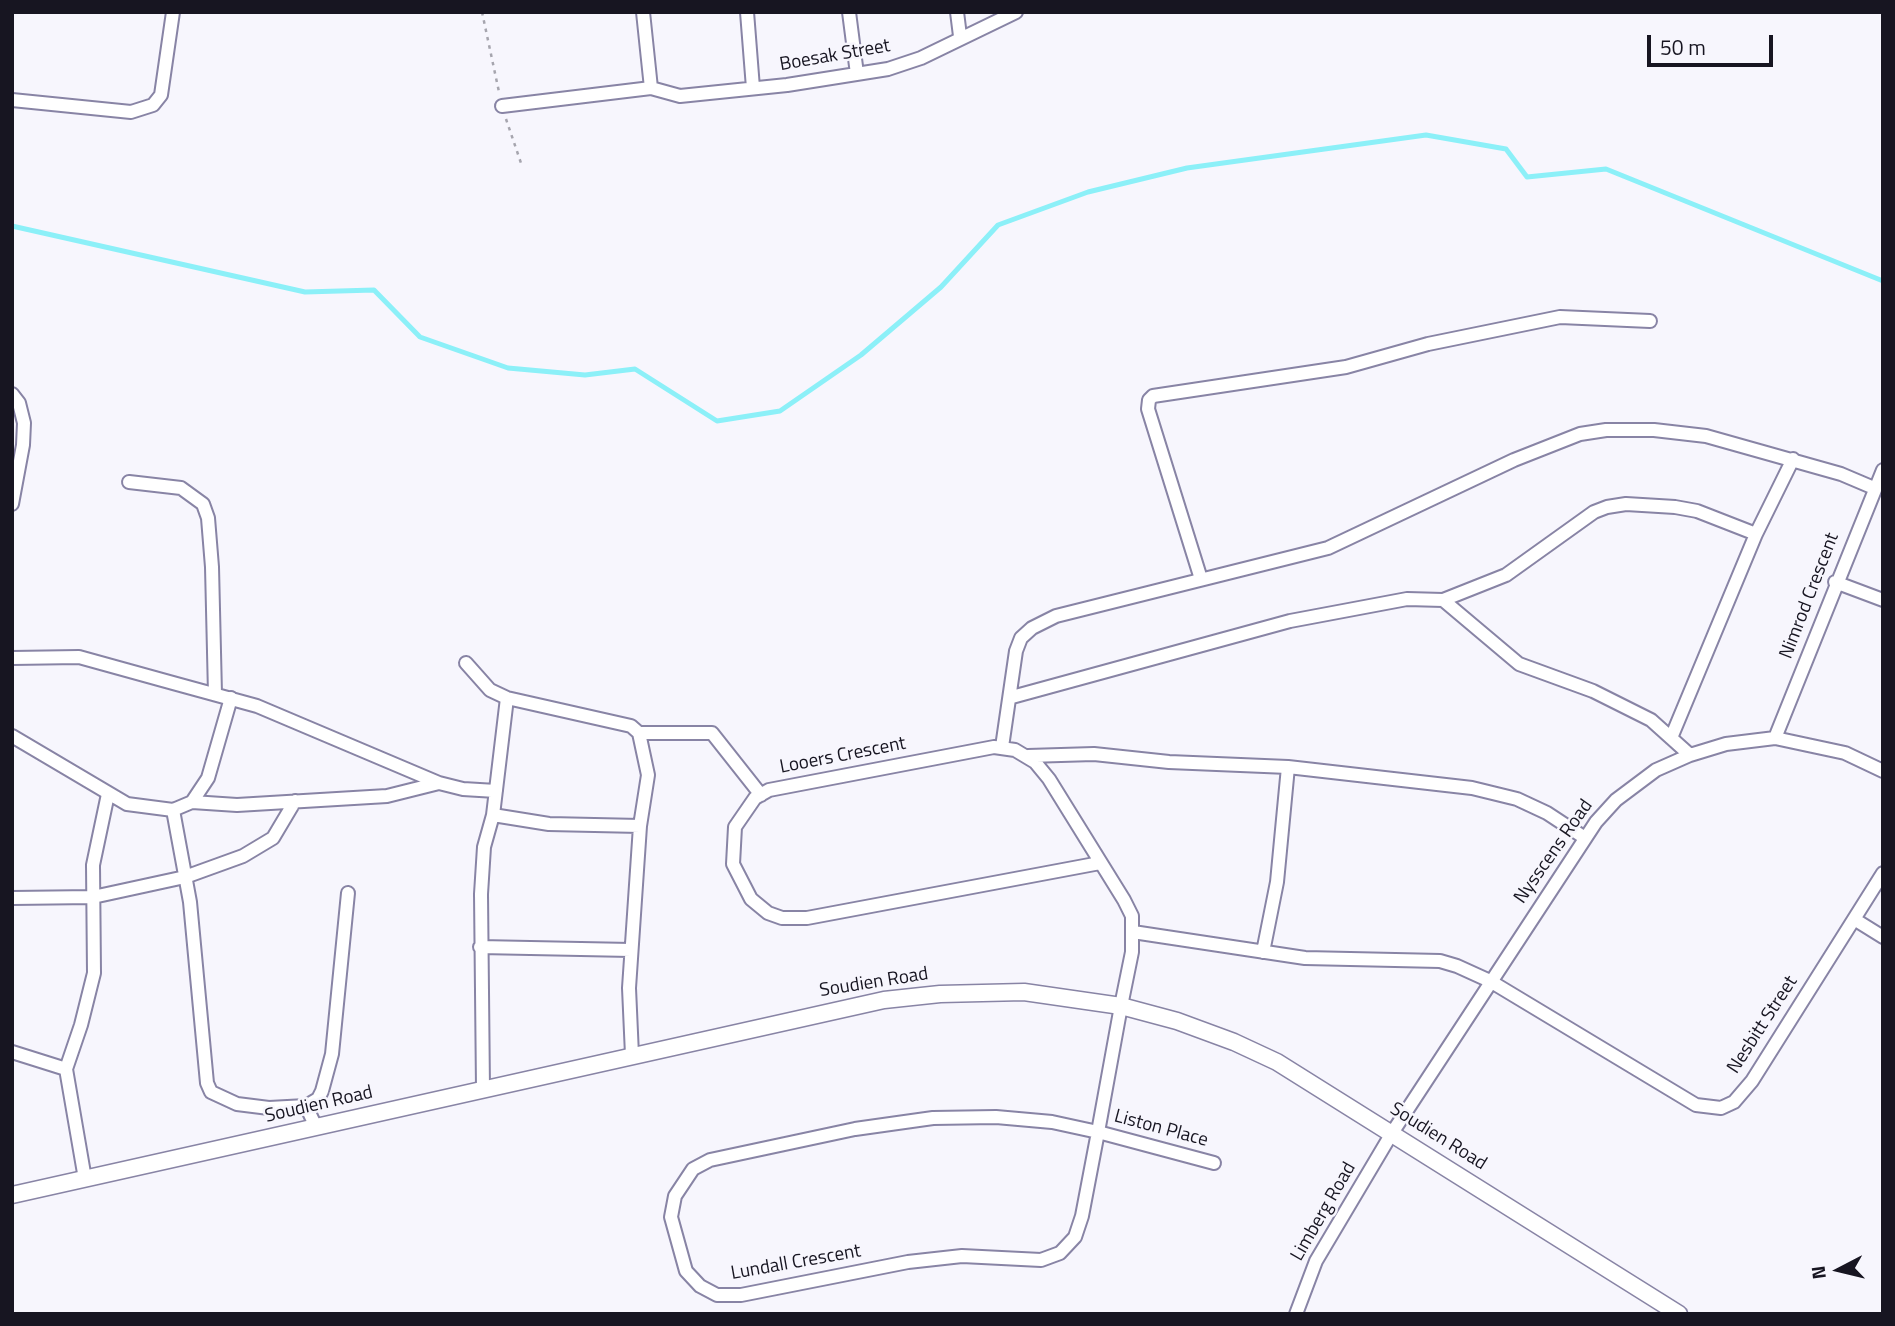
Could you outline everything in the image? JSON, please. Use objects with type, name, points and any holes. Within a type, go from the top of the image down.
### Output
[{"type":"street","points":[[12,100],[131,112],[153,105],[161,94],[173,12]]},
{"type":"street","points":[[643,12],[651,88]]},
{"type":"street","points":[[747,12],[753,88]]},
{"type":"street","points":[[849,12],[857,74]]},
{"type":"street","points":[[957,12],[960,37]]},
{"type":"street","name":"Boesak Street","points":[[502,106],[651,88],[680,96],[888,69],[921,58],[1016,12]]},
{"type":"street","points":[[1201,579],[1148,409],[1149,400],[1153,396],[1346,367],[1428,344],[1560,317],[1650,321]]},
{"type":"street","points":[[12,394],[19,403],[24,423],[12,504]]},
{"type":"street","points":[[1002,747],[1012,697],[1016,650],[1021,638],[1032,628],[1056,616],[1328,548],[1514,460],[1580,434],[1654,430],[1706,436],[1793,459],[1874,488]]},
{"type":"street","points":[[1671,738],[1756,534],[1793,459]]},
{"type":"street","name":"Nimrod Crescent","points":[[1776,738],[1835,582],[1883,470]]},
{"type":"street","points":[[129,482],[181,488],[203,504],[208,518],[212,567],[215,694]]},
{"type":"street","points":[[1012,697],[1290,621],[1407,599],[1443,600],[1506,575],[1594,512],[1606,507],[1626,504],[1675,507],[1697,511],[1756,534]]},
{"type":"street","points":[[1835,582],[1883,600]]},
{"type":"street","points":[[1443,600],[1519,664],[1593,691],[1651,720],[1690,755]]},
{"type":"street","points":[[12,658],[79,657],[231,698],[257,706],[439,783],[463,789],[496,791]]},
{"type":"street","points":[[466,663],[491,690],[507,698],[631,726],[639,733],[648,775],[640,826],[631,950],[629,988],[632,1055]]},
{"type":"street","points":[[192,802],[208,778],[231,698]]},
{"type":"street","points":[[483,1089],[480,947],[484,847],[494,815],[507,698]]},
{"type":"street","points":[[639,733],[712,733],[761,795]]},
{"type":"street","points":[[12,736],[127,804],[173,810],[192,802],[237,805],[387,796],[439,783]]},
{"type":"street","name":"Nysscens Road","points":[[1392,1133],[1585,838],[1616,800],[1656,770],[1690,755],[1726,744],[1776,738],[1845,753],[1883,771]]},
{"type":"street","name":"Looers Crescent","points":[[1100,863],[807,918],[782,918],[768,913],[751,899],[733,864],[735,827],[744,811],[769,790],[1002,747],[1028,756],[1049,779],[1125,900],[1132,916],[1133,932],[1121,1006]]},
{"type":"street","points":[[1028,756],[1094,754],[1170,762],[1287,767],[1472,788],[1517,799],[1547,813],[1585,838]]},
{"type":"street","points":[[1263,952],[1277,882],[1287,767]]},
{"type":"street","points":[[85,1179],[65,1069],[82,1025],[94,973],[93,866],[108,794]]},
{"type":"street","points":[[12,898],[93,897],[185,877],[243,856],[273,838],[295,801]]},
{"type":"street","points":[[173,810],[190,902],[204,1063],[211,1092],[237,1104],[269,1108],[306,1106],[317,1100],[332,1054],[348,894]]},
{"type":"street","points":[[494,815],[549,824],[640,826]]},
{"type":"street","name":"Nesbitt Street","points":[[1133,932],[1329,959],[1440,961],[1490,981],[1696,1105],[1721,1108],[1734,1101],[1752,1081],[1883,873]]},
{"type":"street","points":[[1854,919],[1883,937]]},
{"type":"street","points":[[480,947],[631,950]]},
{"type":"street","name":"Soudien Road","points":[[12,1195],[884,1000],[940,994],[1024,992],[1121,1006],[1177,1021],[1234,1042],[1316,1085],[1679,1314]]},
{"type":"street","name":"Lundall Crescent","points":[[1098,1132],[1052,1122],[996,1117],[933,1118],[855,1129],[710,1160],[693,1169],[680,1185],[671,1217],[674,1233],[686,1271],[699,1286],[717,1295],[741,1295],[908,1262],[962,1256],[1014,1260],[1052,1258],[1068,1248],[1075,1237],[1098,1132],[1121,1006]]},
{"type":"street","points":[[12,1052],[65,1069]]},
{"type":"street","points":[[306,1106],[316,1127]]},
{"type":"street","name":"Liston Place","points":[[1098,1132],[1214,1163]]},
{"type":"street","name":"Limberg Road","points":[[1296,1314],[1316,1261],[1392,1133]]},
{"type":"path","points":[[482,12],[502,106],[522,166]]},
{"type":"waterway","points":[[12,226],[305,292],[374,290],[420,337],[508,368],[585,375],[635,369],[717,421],[780,411],[861,355],[941,287],[998,225],[1088,192],[1187,168],[1426,135],[1506,149],[1527,177],[1606,169],[1883,281]]}]
